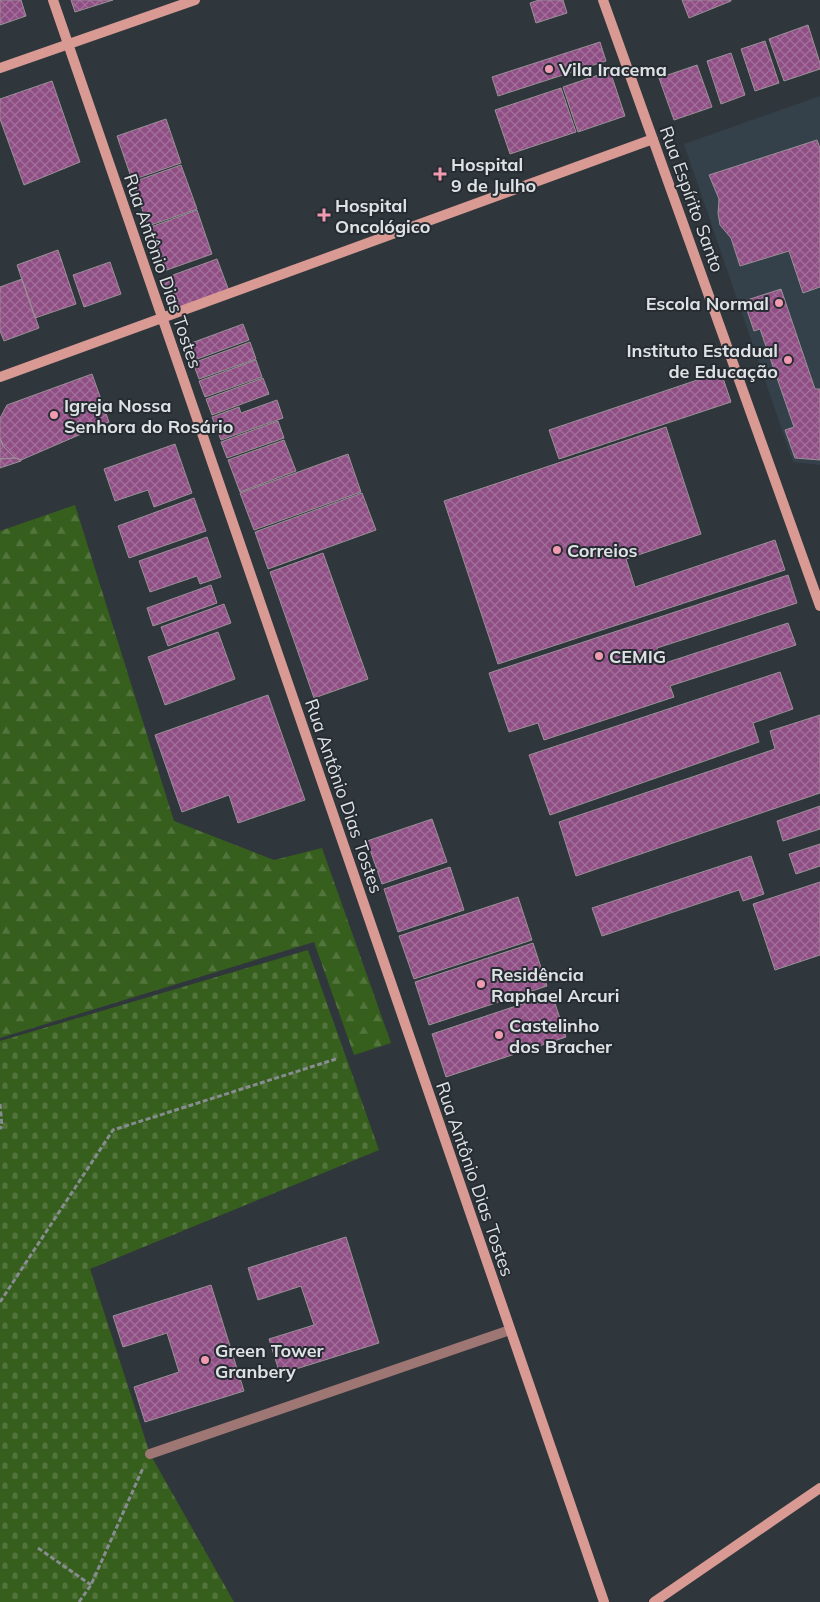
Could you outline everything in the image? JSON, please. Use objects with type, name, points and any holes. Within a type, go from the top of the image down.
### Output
[{"type":"street","name":"Rua Antônio Dias Tostes","points":[[52,0],[604,1602]]},
{"type":"street","points":[[0,68],[195,0]]},
{"type":"street","name":"Rua Espírito Santo","points":[[603,0],[820,606]]},
{"type":"street","points":[[0,377],[653,139]]},
{"type":"street","points":[[150,1454],[510,1330]]},
{"type":"street","points":[[654,1602],[820,1488]]},
{"type":"path","points":[[0,1302],[113,1130],[336,1059]]},
{"type":"path","points":[[0,1104],[2,1126],[0,1129]]},
{"type":"path","points":[[79,1602],[91,1584],[150,1454]]},
{"type":"path","points":[[38,1548],[91,1584]]},
{"type":"shaded area","name":"Escola Normal","points":[[820,96],[820,465],[793,462],[684,144]]},
{"type":"green space","points":[[75,505],[174,821],[274,860],[322,848],[391,1043],[354,1055],[314,942],[0,1038],[0,531]]},
{"type":"green space","points":[[308,950],[379,1150],[90,1269],[150,1454],[234,1602],[0,1602],[0,1041]]},
{"type":"building","points":[[0,0],[21,0],[26,16],[0,25]]},
{"type":"building","points":[[71,0],[113,0],[75,12]]},
{"type":"building","points":[[539,0],[563,0],[567,13],[536,23],[530,3]]},
{"type":"building","points":[[682,0],[731,0],[731,1],[689,18]]},
{"type":"building","points":[[808,25],[820,63],[820,69],[784,81],[769,39]]},
{"type":"building","points":[[765,41],[779,83],[755,91],[741,49]]},
{"type":"building","name":"Vila Iracema","points":[[600,42],[606,61],[498,96],[492,77]]},
{"type":"building","points":[[731,53],[745,95],[721,104],[707,61]]},
{"type":"building","points":[[697,65],[712,107],[674,120],[659,78]]},
{"type":"building","points":[[610,71],[625,116],[578,132],[563,87]]},
{"type":"building","points":[[52,81],[80,162],[24,185],[0,119],[0,99]]},
{"type":"building","points":[[561,88],[576,132],[510,154],[495,110]]},
{"type":"building","points":[[166,119],[181,163],[132,180],[117,136]]},
{"type":"building","points":[[817,140],[820,148],[820,287],[803,293],[789,251],[740,266],[731,238],[720,225],[718,213],[719,199],[709,175]]},
{"type":"building","points":[[181,165],[197,209],[148,226],[133,182]]},
{"type":"building","points":[[197,210],[212,254],[164,271],[148,228]]},
{"type":"building","points":[[58,250],[76,304],[35,318],[17,265]]},
{"type":"building","points":[[217,259],[229,291],[174,311],[162,279]]},
{"type":"building","points":[[110,262],[121,294],[84,307],[73,275]]},
{"type":"building","points":[[22,279],[39,328],[4,341],[0,331],[0,287]]},
{"type":"building","name":"Instituto Estadual de Educação","points":[[781,289],[815,389],[820,389],[820,460],[795,458],[785,430],[794,427],[760,329],[754,331],[744,301]]},
{"type":"building","points":[[243,324],[249,340],[192,361],[186,345]]},
{"type":"building","points":[[250,342],[256,359],[199,379],[193,363]]},
{"type":"building","points":[[256,360],[262,377],[205,397],[199,381]]},
{"type":"building","points":[[721,372],[731,402],[559,459],[549,430]]},
{"type":"building","name":"Igreja Nossa Senhora do Rosário","points":[[92,374],[109,422],[21,460],[15,458],[3,446],[0,438],[0,418],[7,405]]},
{"type":"building","points":[[263,378],[269,394],[212,415],[206,399]]},
{"type":"building","points":[[277,400],[283,418],[221,440],[212,417],[239,407],[241,413]]},
{"type":"building","points":[[278,421],[284,438],[227,458],[221,442]]},
{"type":"building","name":"Correios","points":[[666,427],[701,534],[626,559],[635,587],[775,540],[785,570],[498,664],[444,501]]},
{"type":"building","points":[[0,438],[3,446],[15,458],[0,459]]},
{"type":"building","points":[[284,440],[296,471],[240,492],[228,460]]},
{"type":"building","points":[[175,444],[192,493],[154,507],[148,490],[115,501],[104,469]]},
{"type":"building","points":[[348,454],[361,492],[254,530],[240,493]]},
{"type":"building","points":[[15,458],[21,461],[0,468],[0,459]]},
{"type":"building","points":[[362,493],[376,530],[268,569],[255,532]]},
{"type":"building","points":[[194,498],[206,531],[129,558],[118,526]]},
{"type":"building","points":[[207,537],[221,577],[200,584],[197,576],[150,592],[139,561]]},
{"type":"building","points":[[323,553],[368,679],[314,698],[270,572]]},
{"type":"building","name":"CEMIG","points":[[788,575],[797,603],[657,648],[662,664],[788,623],[796,645],[670,686],[674,697],[544,740],[538,723],[509,732],[489,673]]},
{"type":"building","points":[[211,585],[217,603],[153,626],[147,608]]},
{"type":"building","points":[[224,604],[231,623],[168,646],[161,627]]},
{"type":"building","points":[[218,632],[235,679],[165,705],[148,657]]},
{"type":"building","points":[[780,672],[793,709],[753,723],[759,742],[550,815],[529,755]]},
{"type":"building","points":[[268,695],[305,800],[238,823],[229,795],[182,812],[155,735]]},
{"type":"building","points":[[820,715],[820,793],[576,876],[559,822],[775,749],[770,731]]},
{"type":"building","points":[[820,806],[820,829],[783,841],[777,821]]},
{"type":"building","points":[[432,819],[447,862],[382,884],[367,841]]},
{"type":"building","points":[[820,844],[820,866],[796,874],[789,854]]},
{"type":"building","points":[[751,856],[764,894],[743,901],[739,890],[602,936],[592,908]]},
{"type":"building","points":[[450,867],[464,910],[398,932],[384,889]]},
{"type":"building","points":[[820,882],[820,955],[775,970],[753,904]]},
{"type":"building","points":[[518,897],[532,940],[414,979],[399,936]]},
{"type":"building","name":"Residência Raphael Arcuri","points":[[533,943],[547,986],[429,1025],[415,982]]},
{"type":"building","name":"Castelinho dos Bracher","points":[[552,994],[566,1037],[446,1077],[432,1034]]},
{"type":"building","name":"Green Tower Granbery","points":[[346,1237],[379,1343],[280,1374],[269,1339],[314,1325],[301,1286],[258,1300],[248,1268]]},
{"type":"building","name":"Green Tower Granbery","points":[[211,1285],[244,1391],[145,1422],[134,1387],[179,1372],[167,1333],[123,1347],[113,1316]]},
{"type":"place","name":"Vila Iracema","points":[[549,69]]},
{"type":"place","name":"Hospital 9 de Julho","points":[[440,174]]},
{"type":"place","name":"Hospital Oncológico","points":[[324,215]]},
{"type":"place","name":"Escola Normal","points":[[779,303]]},
{"type":"place","name":"Instituto Estadual de Educação","points":[[788,360]]},
{"type":"place","name":"Igreja Nossa Senhora do Rosário","points":[[54,415]]},
{"type":"place","name":"Correios","points":[[557,550]]},
{"type":"place","name":"CEMIG","points":[[599,656]]},
{"type":"place","name":"Residência Raphael Arcuri","points":[[481,984]]},
{"type":"place","name":"Castelinho dos Bracher","points":[[499,1035]]},
{"type":"place","name":"Green Tower Granbery","points":[[205,1360]]}]
